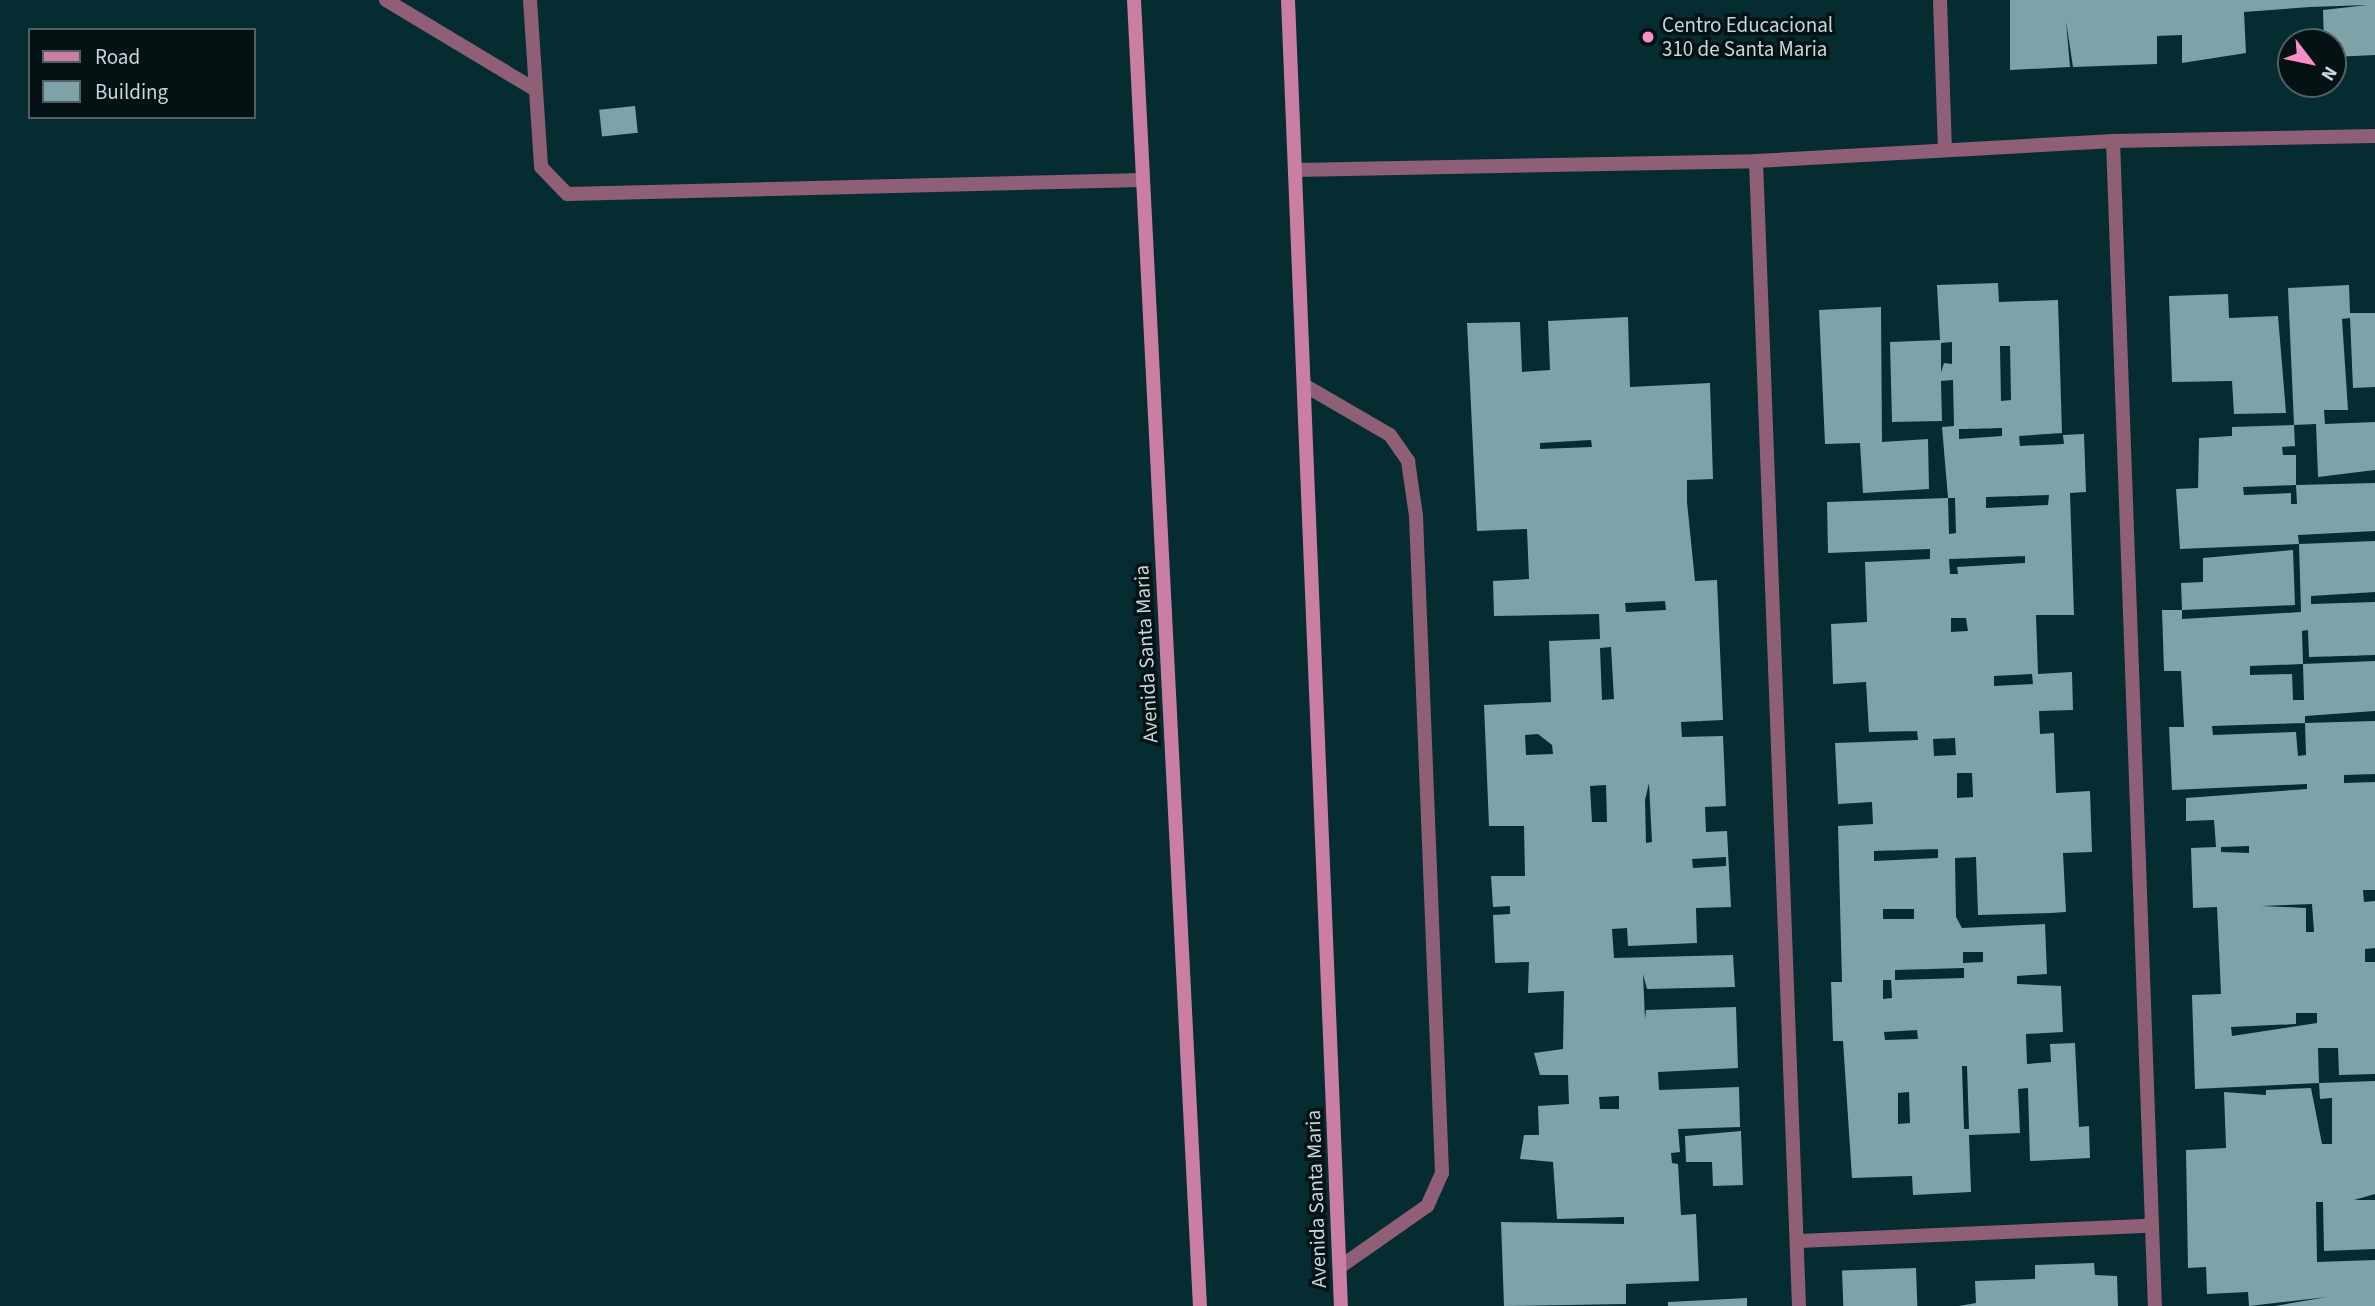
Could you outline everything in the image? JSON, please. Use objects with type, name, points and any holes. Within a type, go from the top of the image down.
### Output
[{"type":"main road","name":"Avenida Santa Maria","points":[[1134,0],[1198,1305]]},
{"type":"main road","name":"Avenida Santa Maria","points":[[1288,0],[1341,1306]]},
{"type":"street","points":[[386,0],[534,89]]},
{"type":"street","points":[[530,0],[541,167],[567,194],[1143,180]]},
{"type":"street","points":[[1940,0],[1945,148]]},
{"type":"street","points":[[1296,170],[1756,162],[1945,148],[2113,141],[2375,136]]},
{"type":"street","points":[[2113,141],[2149,1226],[2155,1306]]},
{"type":"street","points":[[1756,162],[1799,1241],[1799,1306]]},
{"type":"street","points":[[1304,385],[1374,421],[1408,461],[1418,572],[1442,1173],[1427,1206],[1339,1267]]},
{"type":"street","points":[[1799,1241],[2149,1226]]},
{"type":"building","points":[[2010,0],[2375,0],[2375,55],[2347,56],[2347,28],[2324,28],[2323,10],[2368,5],[2310,7],[2244,12],[2246,53],[2182,63],[2182,35],[2157,36],[2157,64],[2073,67],[2066,21],[2070,67],[2010,70]]},
{"type":"building","points":[[635,106],[638,133],[602,137],[599,110]]},
{"type":"building","points":[[1998,283],[1999,302],[2058,300],[2062,433],[2019,436],[2020,446],[2064,444],[2063,435],[2084,434],[2086,492],[2070,493],[2074,615],[2036,615],[2038,674],[2072,672],[2073,710],[2039,711],[2040,734],[2054,733],[2056,793],[2090,791],[2092,852],[2063,853],[2066,912],[2051,913],[1978,915],[1976,857],[1955,858],[1956,917],[1962,928],[2045,924],[2047,974],[2017,976],[2017,984],[2061,986],[2063,1032],[2026,1034],[2027,1064],[2051,1062],[2050,1044],[2075,1043],[2079,1127],[2089,1126],[2090,1158],[2030,1161],[2028,1088],[2018,1089],[2020,1133],[1969,1135],[1971,1192],[1913,1195],[1912,1176],[1852,1178],[1843,1041],[1833,1041],[1831,982],[1842,982],[1838,826],[1873,824],[1872,802],[1838,804],[1835,743],[1918,740],[1917,731],[1869,732],[1866,682],[1833,684],[1831,624],[1867,622],[1865,562],[1930,559],[1930,549],[1828,553],[1827,502],[1948,498],[1942,427],[1954,426],[1953,380],[1941,381],[1942,421],[1892,422],[1890,342],[1940,340],[1937,285]],"holes":[[[1952,342],[1952,364],[1944,363],[1941,372],[1941,343]],[[2000,346],[2010,346],[2011,400],[2001,401]],[[2002,428],[2002,436],[1959,439],[1959,429]],[[2049,495],[2048,505],[1986,508],[1986,497]],[[1948,498],[1955,498],[1956,533],[1949,534]],[[2025,556],[2025,563],[1957,567],[1958,574],[1950,574],[1949,559]],[[1951,618],[1966,618],[1968,631],[1951,632]],[[2032,674],[2033,684],[1994,686],[1994,676]],[[1955,738],[1956,755],[1934,756],[1933,739]],[[1957,773],[1972,773],[1973,797],[1957,798]],[[1938,849],[1938,858],[1874,861],[1874,851]],[[1883,909],[1914,909],[1914,919],[1883,919]],[[1963,952],[1983,952],[1983,962],[1963,963]],[[1964,968],[1964,978],[1895,980],[1895,970]],[[1883,980],[1891,980],[1892,998],[1883,999]],[[1917,1030],[1918,1039],[1885,1040],[1884,1032]],[[1962,1066],[1967,1066],[1969,1129],[1964,1129]],[[1909,1092],[1910,1123],[1898,1124],[1898,1093]]]},
{"type":"building","points":[[2349,285],[2350,313],[2375,313],[2375,387],[2353,388],[2350,318],[2342,319],[2348,410],[2324,410],[2325,424],[2375,422],[2375,470],[2318,477],[2316,424],[2294,425],[2288,288]]},
{"type":"building","points":[[2228,294],[2229,318],[2278,316],[2286,413],[2234,414],[2232,381],[2172,382],[2169,296]]},
{"type":"building","points":[[1881,307],[1882,442],[1928,439],[1929,489],[1863,493],[1860,443],[1825,444],[1819,310]]},
{"type":"building","points":[[1628,317],[1630,387],[1710,383],[1713,479],[1687,480],[1687,502],[1695,581],[1717,580],[1723,720],[1681,722],[1682,737],[1723,736],[1726,806],[1705,807],[1706,832],[1727,831],[1731,907],[1696,908],[1697,943],[1628,946],[1627,928],[1612,929],[1614,958],[1733,955],[1735,987],[1647,989],[1643,974],[1645,1019],[1646,1010],[1736,1007],[1738,1068],[1658,1072],[1659,1090],[1739,1087],[1740,1127],[1678,1129],[1680,1152],[1671,1153],[1672,1163],[1678,1164],[1681,1215],[1696,1214],[1699,1281],[1626,1284],[1626,1304],[1504,1306],[1501,1222],[1624,1224],[1624,1217],[1557,1219],[1553,1162],[1520,1159],[1524,1135],[1539,1135],[1538,1106],[1569,1104],[1568,1075],[1540,1075],[1534,1053],[1563,1049],[1564,991],[1528,993],[1529,962],[1495,963],[1493,915],[1510,914],[1510,906],[1493,907],[1491,876],[1525,876],[1524,826],[1489,826],[1484,705],[1551,702],[1549,641],[1600,639],[1599,614],[1494,616],[1493,581],[1529,579],[1527,529],[1477,531],[1467,323],[1520,322],[1522,372],[1550,370],[1548,321]],"holes":[[[1591,440],[1592,447],[1540,449],[1540,443]],[[1665,601],[1666,610],[1626,612],[1625,603]],[[1611,647],[1614,699],[1602,700],[1600,648]],[[1538,734],[1552,745],[1553,754],[1526,755],[1525,735]],[[1649,783],[1652,842],[1646,843],[1645,800]],[[1606,785],[1607,822],[1592,822],[1590,786]],[[1726,857],[1726,866],[1693,868],[1692,859]],[[1619,1096],[1619,1109],[1600,1109],[1599,1097]]]},
{"type":"building","points":[[2294,425],[2295,446],[2282,447],[2283,455],[2296,455],[2296,485],[2375,483],[2375,531],[2298,535],[2299,544],[2180,549],[2176,489],[2198,488],[2199,438],[2232,436],[2232,427]],"holes":[[[2296,485],[2297,504],[2291,504],[2291,493],[2244,495],[2243,487]]]},
{"type":"building","points":[[2375,541],[2375,592],[2311,596],[2311,604],[2375,602],[2375,655],[2309,657],[2308,630],[2302,631],[2303,664],[2375,661],[2375,711],[2305,716],[2305,723],[2375,721],[2375,774],[2344,775],[2344,783],[2375,782],[2375,890],[2363,890],[2364,902],[2375,901],[2375,948],[2365,949],[2365,962],[2375,962],[2375,1074],[2339,1075],[2338,1048],[2318,1048],[2319,1083],[2195,1089],[2192,995],[2221,994],[2217,907],[2193,908],[2191,848],[2216,847],[2214,820],[2186,821],[2186,798],[2307,789],[2307,784],[2172,790],[2169,727],[2184,727],[2181,671],[2164,671],[2162,610],[2182,610],[2182,619],[2301,612],[2299,544]],"holes":[[[2303,664],[2304,700],[2293,700],[2292,674],[2250,675],[2250,666]],[[2305,723],[2306,755],[2298,756],[2296,732],[2213,735],[2212,726]],[[2249,846],[2249,853],[2221,852],[2221,847]],[[2312,904],[2314,932],[2306,932],[2306,908],[2261,906]],[[2296,1013],[2317,1013],[2317,1023],[2232,1036],[2231,1027],[2296,1024]]]},
{"type":"building","points":[[2293,550],[2295,605],[2182,610],[2181,583],[2203,582],[2203,558]]},
{"type":"building","points":[[2375,1081],[2375,1194],[2354,1200],[2375,1200],[2375,1249],[2324,1251],[2323,1202],[2316,1202],[2317,1262],[2375,1260],[2375,1306],[2275,1306],[2327,1297],[2249,1306],[2248,1292],[2207,1294],[2206,1267],[2188,1268],[2186,1150],[2226,1148],[2224,1092],[2266,1095],[2266,1090],[2311,1088],[2322,1144],[2332,1144],[2332,1098],[2320,1099],[2319,1083]]},
{"type":"building","points":[[1741,1131],[1743,1185],[1713,1186],[1712,1162],[1686,1162],[1685,1136]]},
{"type":"building","points":[[2094,1263],[2095,1275],[2117,1276],[2118,1306],[1959,1306],[1976,1303],[1975,1281],[2035,1279],[2035,1265]]},
{"type":"building","points":[[1916,1268],[1917,1306],[1843,1306],[1842,1271]]},
{"type":"building","points":[[1747,1298],[1747,1306],[1668,1306],[1668,1302]]},
{"type":"place","name":"Centro Educacional 310 de Santa Maria","points":[[1648,37]]}]
